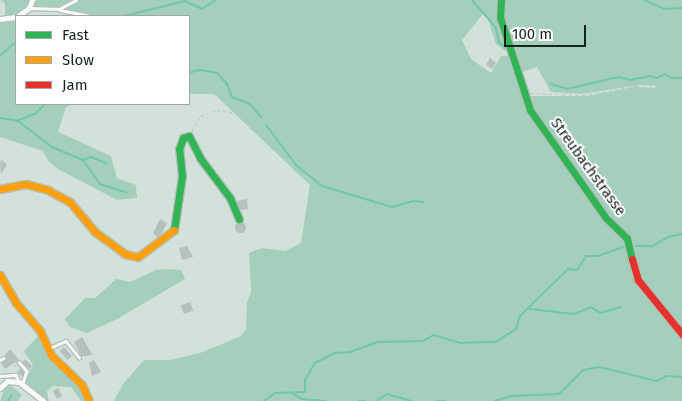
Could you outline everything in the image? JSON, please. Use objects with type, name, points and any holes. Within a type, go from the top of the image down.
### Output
[{"type":"street","points":[[20,15],[29,8],[32,0]]},
{"type":"street","name":"Streubachstrasse","points":[[500,0],[500,17],[532,114],[606,218],[630,243],[638,280],[682,334]]},
{"type":"street","points":[[0,19],[15,17]]},
{"type":"street","points":[[0,189],[26,184],[48,190],[70,202],[95,232],[125,254],[138,256],[176,229],[182,176],[179,149],[183,138],[190,136],[200,158],[230,198],[239,219]]},
{"type":"street","points":[[0,275],[16,303],[40,331],[48,349],[82,386],[89,401]]},
{"type":"street","points":[[0,388],[7,381],[21,383],[43,401]]},
{"type":"lane","points":[[29,8],[59,9],[76,0]]},
{"type":"lane","points":[[59,9],[65,13],[82,15]]},
{"type":"lane","points":[[48,349],[66,341],[80,357]]},
{"type":"lane","points":[[0,360],[4,358]]},
{"type":"lane","points":[[19,362],[27,371],[21,383]]},
{"type":"lane","points":[[0,376],[16,375],[21,383]]},
{"type":"path","points":[[190,136],[199,118],[213,111],[245,114],[262,122],[265,120],[263,99],[281,89],[284,79],[265,12],[266,0]]},
{"type":"path","points":[[604,0],[642,20],[682,23]]},
{"type":"path","points":[[524,94],[584,95],[636,86],[656,87],[682,96]]},
{"type":"path","points":[[16,367],[18,372]]},
{"type":"green space","points":[[1,0],[30,0],[23,11],[5,16],[5,4]]},
{"type":"green space","points":[[34,0],[73,0],[62,7],[34,6]]},
{"type":"green space","points":[[78,0],[682,0],[682,333],[639,279],[631,239],[607,218],[545,130],[527,96],[587,96],[633,87],[656,88],[656,86],[640,85],[582,94],[551,92],[537,67],[520,73],[511,48],[505,51],[496,44],[488,19],[483,14],[462,40],[471,59],[491,73],[501,56],[511,56],[528,113],[531,113],[604,219],[627,241],[635,278],[682,337],[682,401],[114,401],[123,384],[144,360],[170,360],[203,352],[241,336],[246,329],[247,303],[251,292],[249,253],[262,248],[285,251],[301,243],[310,185],[214,94],[190,94],[190,15],[69,15],[78,14],[64,9]]},
{"type":"green space","points":[[15,21],[15,105],[71,105],[66,107],[58,132],[111,156],[117,178],[136,185],[137,198],[117,200],[58,169],[49,162],[43,151],[0,137],[0,23]]},
{"type":"green space","points":[[156,270],[181,270],[185,279],[119,318],[87,333],[70,327],[65,319],[85,298],[95,298],[116,279],[130,282]]},
{"type":"green space","points":[[40,334],[45,345],[81,386],[88,401],[81,401],[71,387],[53,386],[47,391],[49,401],[44,401],[24,384],[33,365],[24,351]]},
{"type":"green space","points":[[7,382],[22,395],[18,401],[0,401]]},
{"type":"building","points":[[490,58],[496,63],[492,69],[486,65]]},
{"type":"building","points":[[2,160],[7,165],[1,174],[0,162]]},
{"type":"building","points":[[247,199],[248,209],[239,210],[237,201]]},
{"type":"building","points":[[160,219],[167,223],[159,239],[153,233]]},
{"type":"building","points":[[240,221],[246,227],[240,233],[234,227]]},
{"type":"building","points":[[187,246],[193,257],[182,260],[179,248]]},
{"type":"building","points":[[190,302],[193,310],[184,314],[181,306]]},
{"type":"building","points":[[82,337],[92,354],[88,356],[81,356],[74,342]]},
{"type":"building","points":[[64,347],[72,356],[68,360],[60,351]]},
{"type":"building","points":[[10,349],[19,360],[5,369],[0,361]]},
{"type":"building","points":[[25,359],[32,366],[30,369],[22,363]]},
{"type":"building","points":[[94,360],[101,372],[92,376],[89,363]]},
{"type":"building","points":[[20,368],[26,370],[24,377],[18,374]]},
{"type":"building","points":[[58,388],[62,396],[57,399],[53,391]]},
{"type":"waterway","points":[[128,15],[185,1],[202,9],[216,0]]},
{"type":"waterway","points":[[472,0],[496,28],[499,42],[505,47]]},
{"type":"waterway","points":[[644,0],[664,9],[682,8]]},
{"type":"waterway","points":[[0,56],[13,44],[15,45]]},
{"type":"waterway","points":[[190,73],[199,70],[217,73],[227,84],[232,97],[250,104],[262,118]]},
{"type":"waterway","points":[[551,84],[567,89],[619,77],[630,80],[651,76],[657,78],[665,74],[672,78],[682,78]]},
{"type":"waterway","points":[[19,120],[35,114],[44,105]]},
{"type":"waterway","points":[[0,118],[18,121],[52,147],[83,160],[100,184],[127,193]]},
{"type":"waterway","points":[[266,125],[296,165],[322,186],[392,207],[413,201],[423,202]]},
{"type":"waterway","points":[[83,160],[91,157],[106,163]]},
{"type":"waterway","points":[[636,246],[652,246],[668,237],[682,234]]},
{"type":"waterway","points":[[264,401],[275,393],[305,392],[305,380],[315,363],[335,353],[350,352],[378,342],[423,341],[434,335],[460,343],[496,342],[516,329],[520,316],[568,269],[577,270],[586,256],[598,256],[626,246]]},
{"type":"waterway","points":[[530,309],[574,314],[591,307],[600,313],[621,307]]},
{"type":"waterway","points":[[495,401],[511,396],[559,394],[583,370],[599,367],[657,381],[667,376],[682,377]]},
{"type":"waterway","points":[[293,394],[302,399],[326,401]]},
{"type":"waterway","points":[[376,401],[387,394],[412,401]]},
{"type":"waterway","points":[[8,401],[12,395]]},
{"type":"waterway","points":[[359,401],[365,401]]},
{"type":"waterway","points":[[437,401],[445,401]]},
{"type":"traffic: fast","points":[[501,0],[500,17],[530,110],[606,218],[627,238],[632,259]]},
{"type":"traffic: fast","points":[[174,230],[182,176],[179,149],[183,138],[189,136],[200,158],[230,198],[239,219]]},
{"type":"traffic: slow","points":[[0,189],[26,184],[48,190],[70,202],[95,232],[125,254],[138,257],[174,230]]},
{"type":"traffic: slow","points":[[0,275],[16,303],[40,331],[51,355],[82,385],[89,401]]},
{"type":"traffic: jam","points":[[632,259],[638,280],[682,334]]}]
